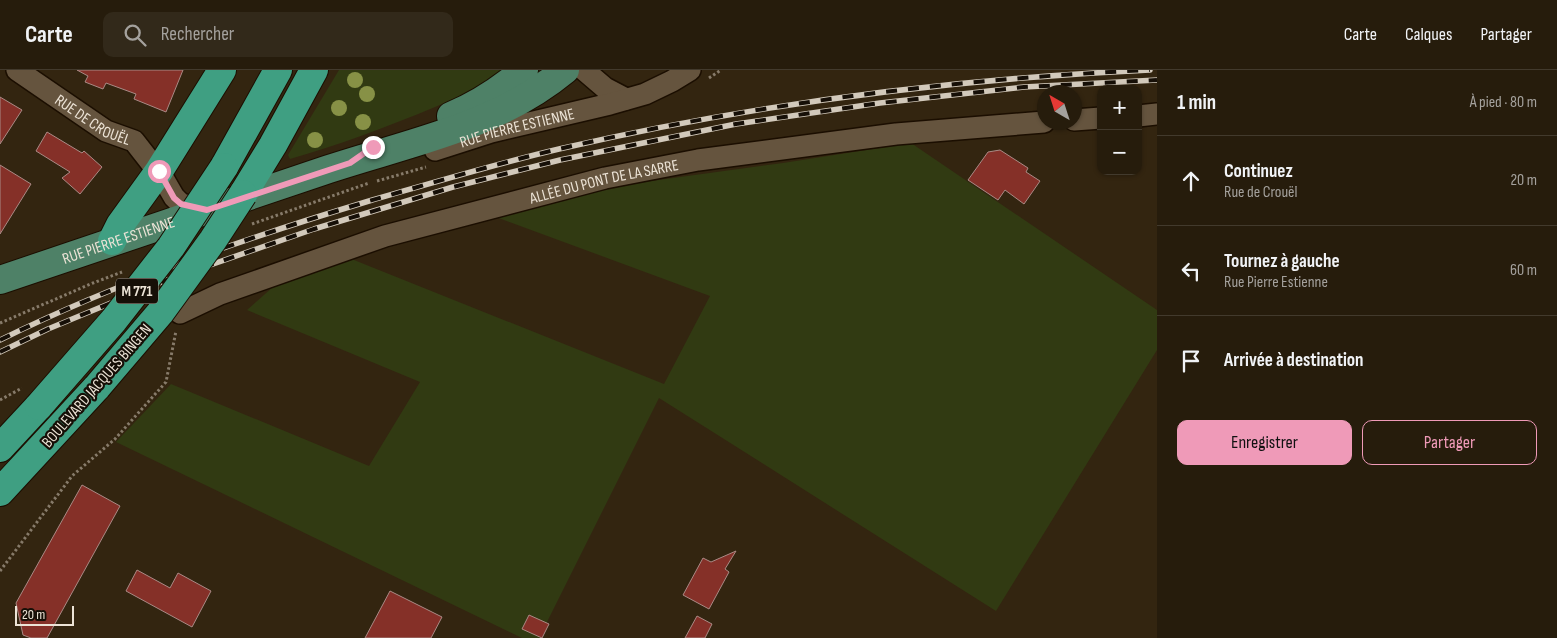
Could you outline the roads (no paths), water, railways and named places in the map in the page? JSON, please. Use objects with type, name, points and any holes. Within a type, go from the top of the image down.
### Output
[{"type":"highway","points":[[112,241],[120,225],[159,171],[222,70]]},
{"type":"highway","name":"BOULEVARD JACQUES BINGEN","points":[[0,448],[114,320],[171,247],[224,167],[278,70]]},
{"type":"highway","name":"BOULEVARD JACQUES BINGEN","points":[[0,492],[97,387],[160,312],[213,240],[273,145],[314,70]]},
{"type":"main road","name":"RUE PIERRE ESTIENNE","points":[[350,163],[373,147],[461,112],[509,83],[524,70]]},
{"type":"main road","name":"RUE PIERRE ESTIENNE","points":[[0,280],[112,241],[468,126],[521,101],[552,82],[565,70]]},
{"type":"street","points":[[584,70],[605,88],[626,99]]},
{"type":"street","name":"RUE DE CROUËL","points":[[22,72],[106,131],[134,141],[159,171],[174,198],[181,204],[207,210]]},
{"type":"street","name":"RUE PIERRE ESTIENNE","points":[[350,163],[381,167],[491,132],[610,104],[654,90],[672,81],[697,75]]},
{"type":"street","points":[[1142,116],[1157,114]]},
{"type":"street","points":[[1082,119],[1097,118]]},
{"type":"street","name":"ALLÉE DU PONT DE LA SARRE","points":[[180,313],[220,294],[385,236],[605,178],[698,160],[896,134],[1037,123]]},
{"type":"railway","points":[[0,340],[90,299],[228,246],[369,201],[487,167],[559,149],[705,119],[853,96],[1001,80],[1150,70]]},
{"type":"railway","points":[[0,352],[48,329],[164,281],[314,229],[453,187],[560,160],[736,124],[880,103],[1024,87],[1157,80]]}]
